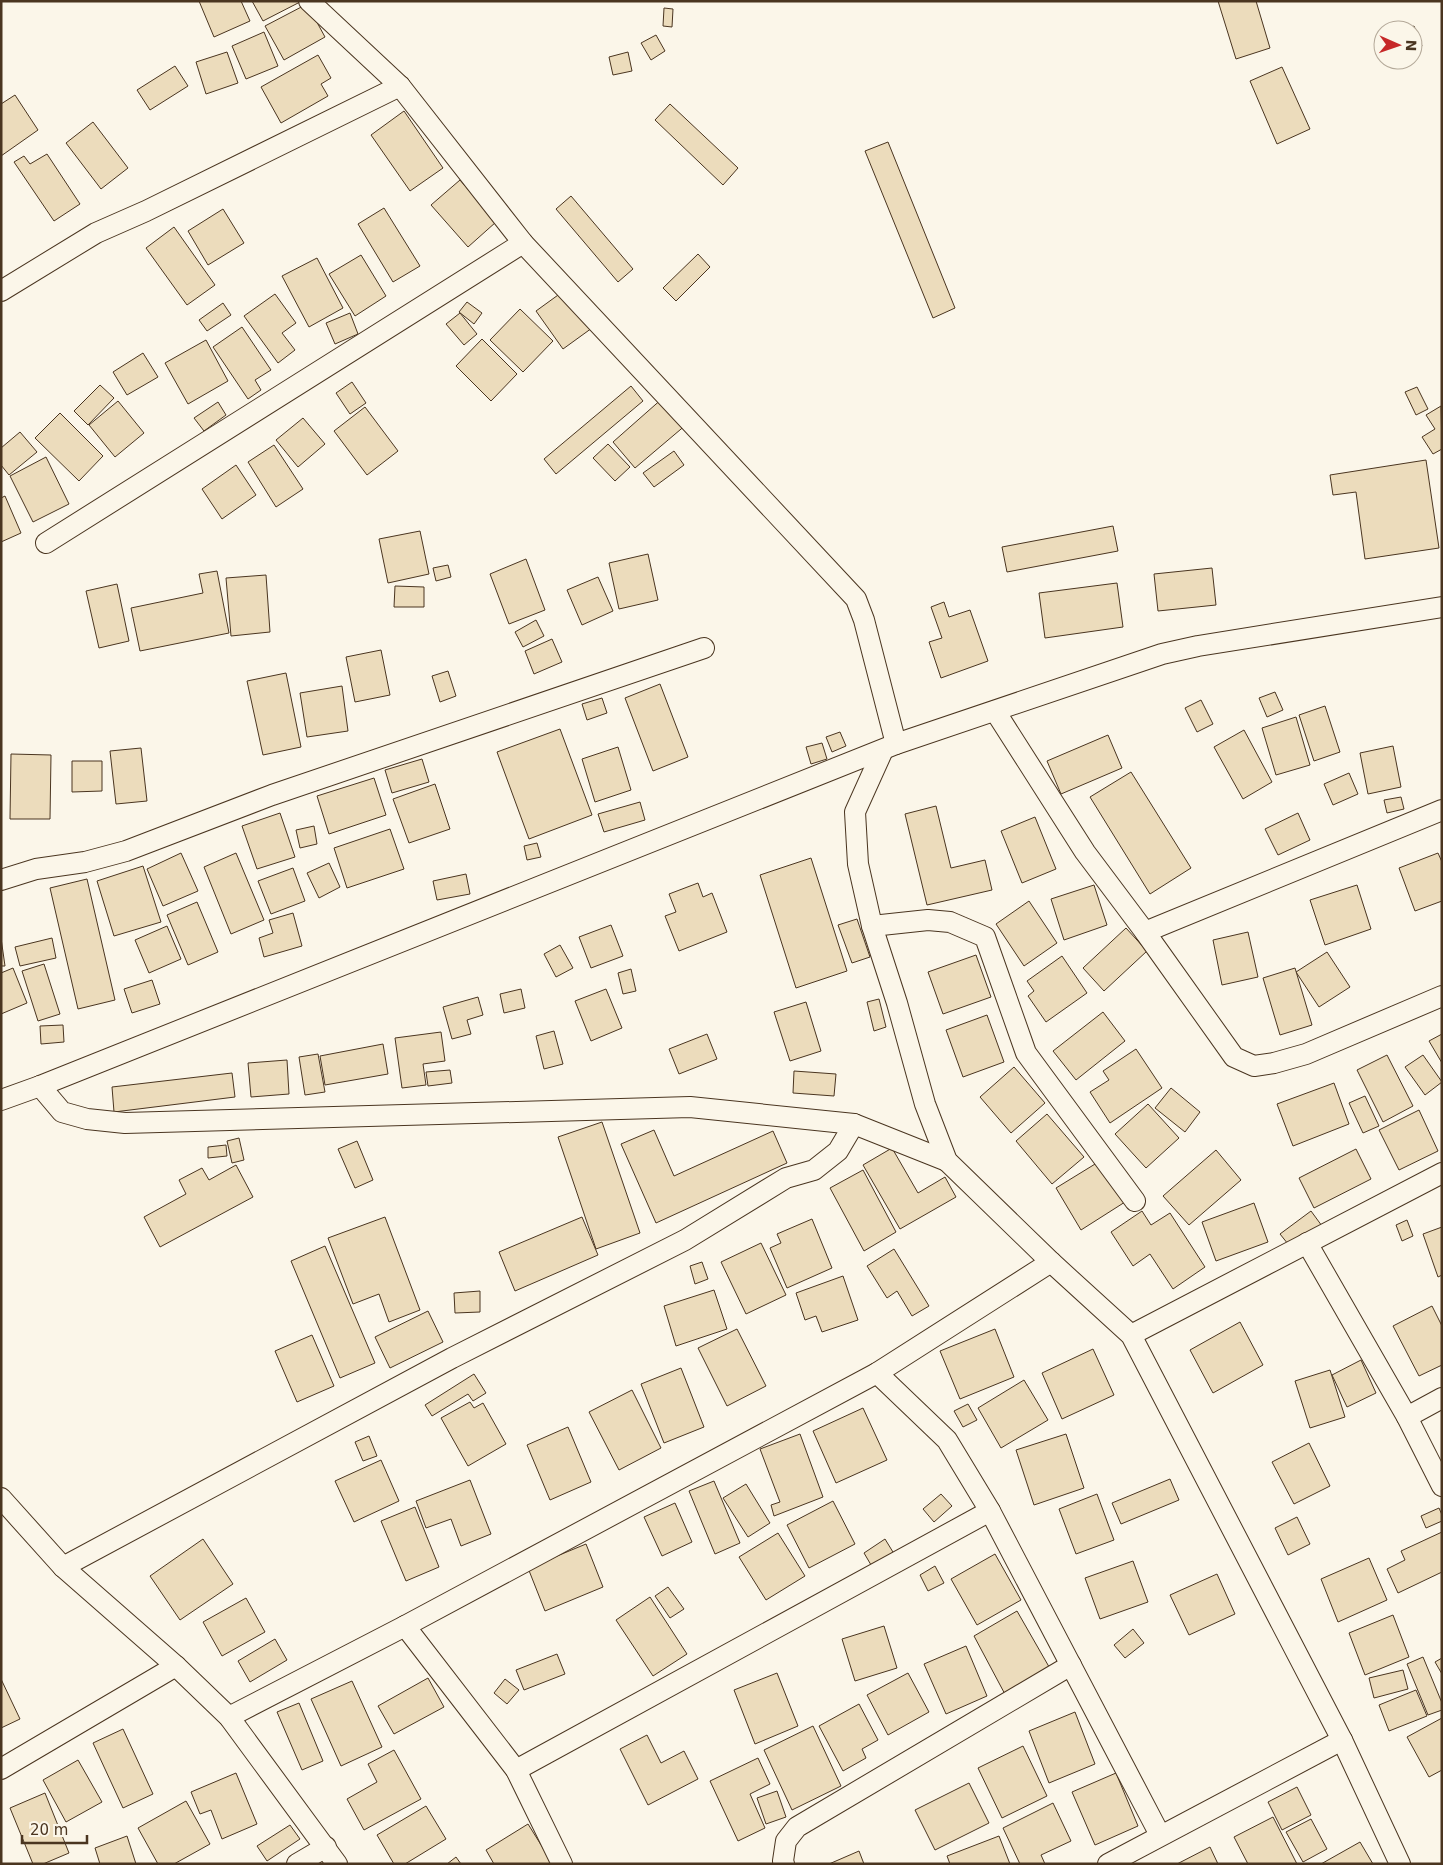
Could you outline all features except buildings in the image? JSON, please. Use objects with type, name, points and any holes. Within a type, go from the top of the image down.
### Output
[{"type":"street","points":[[309,1],[400,86],[523,243],[856,599],[864,620],[890,747],[855,812],[858,864],[872,926],[897,1003],[925,1104],[947,1161]]},
{"type":"street","points":[[1,291],[96,233],[146,211],[400,86]]},
{"type":"street","points":[[46,543],[523,243]]},
{"type":"street","points":[[1,1100],[890,747],[995,711],[1162,654],[1198,646],[1442,607]]},
{"type":"street","points":[[1,880],[36,869],[85,862],[126,851],[272,795],[704,648]]},
{"type":"street","points":[[995,711],[1084,852],[1145,932],[1234,1057],[1254,1066],[1274,1063],[1306,1054],[1442,996]]},
{"type":"street","points":[[1145,932],[1442,810]]},
{"type":"street","points":[[872,926],[928,920],[950,922],[986,938],[1026,1053],[1135,1201]]},
{"type":"street","points":[[40,1086],[62,1112],[87,1119],[126,1123],[690,1108],[854,1124],[947,1161],[1051,1262],[1131,1335],[1342,1740],[1400,1864]]},
{"type":"street","points":[[63,1567],[452,1358],[685,1240],[786,1178],[814,1170],[838,1150],[854,1124]]},
{"type":"street","points":[[1131,1335],[1442,1173]]},
{"type":"street","points":[[1307,1244],[1407,1417],[1442,1486]]},
{"type":"street","points":[[228,1717],[405,1626],[877,1373],[1051,1262]]},
{"type":"street","points":[[877,1373],[947,1440],[990,1511],[1160,1835]]},
{"type":"street","points":[[1407,1417],[1442,1398]]},
{"type":"street","points":[[1,1498],[63,1567],[176,1666],[228,1717],[337,1864]]},
{"type":"street","points":[[516,1770],[990,1511]]},
{"type":"street","points":[[405,1626],[516,1770],[562,1864]]},
{"type":"street","points":[[784,1864],[786,1841],[797,1827],[1071,1665]]},
{"type":"street","points":[[1,1769],[176,1666]]},
{"type":"street","points":[[1108,1864],[1342,1740]]},
{"type":"street","points":[[297,1864],[326,1847]]}]
